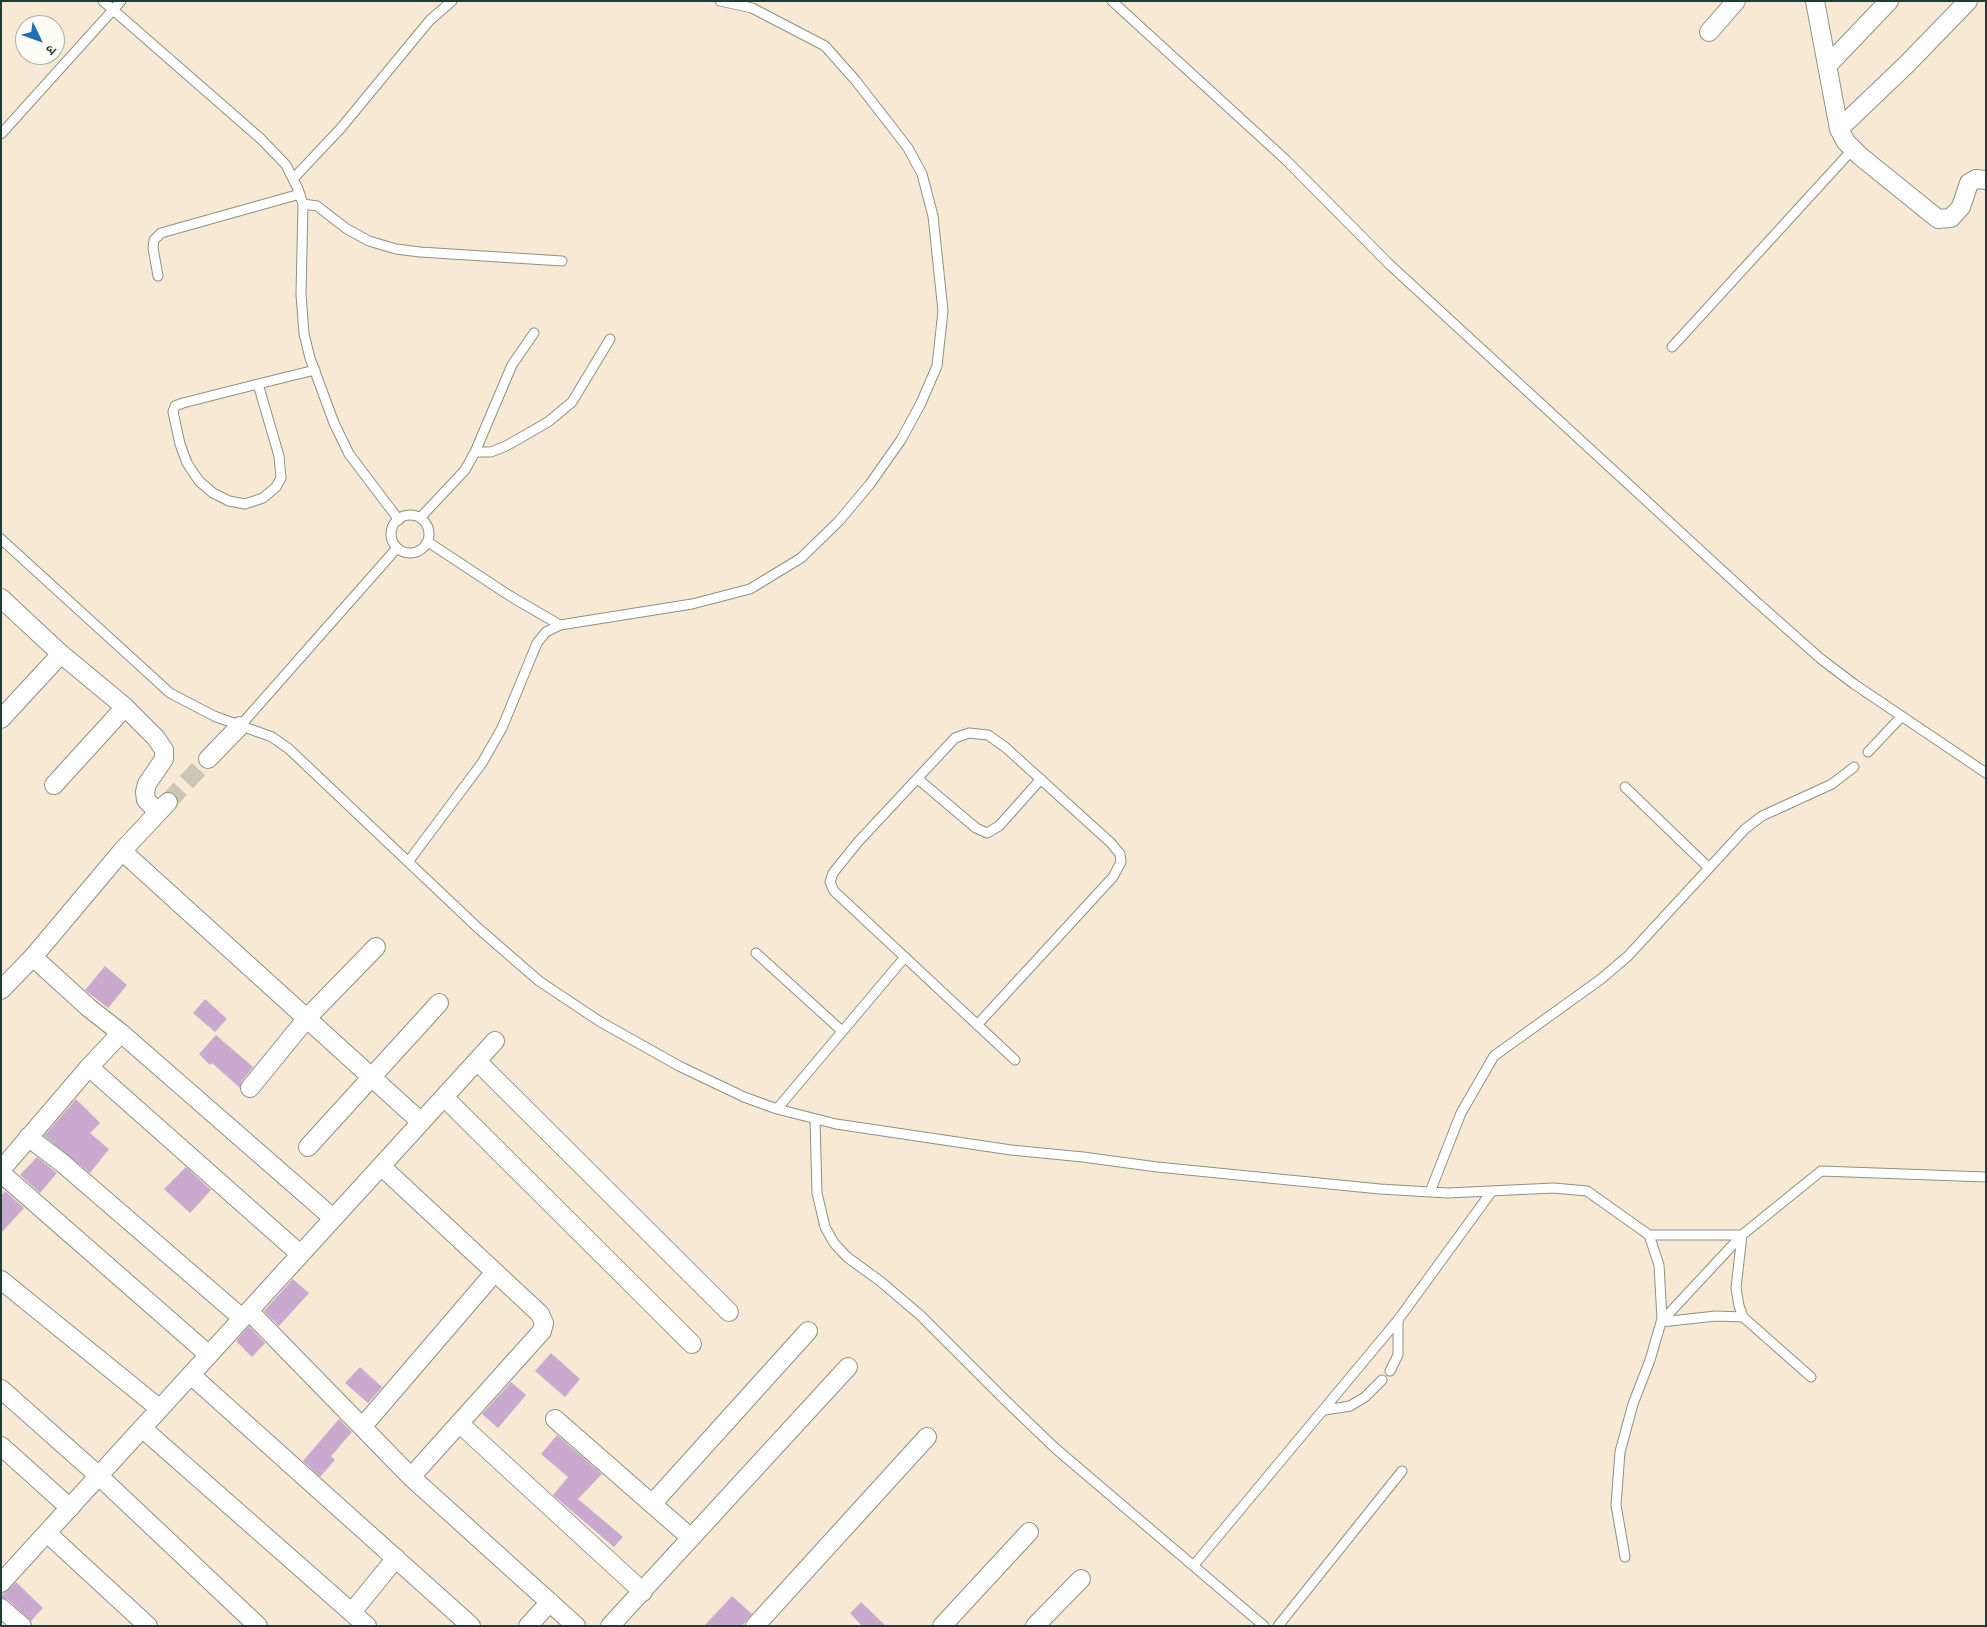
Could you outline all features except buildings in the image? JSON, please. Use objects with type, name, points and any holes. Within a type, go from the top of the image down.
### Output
[{"type":"street","points":[[1709,32],[1736,1]]},
{"type":"street","points":[[1827,66],[1889,1]]},
{"type":"street","points":[[1839,129],[1968,1]]},
{"type":"street","points":[[1819,5],[1827,66],[1839,129],[1852,149],[1938,219],[1951,218],[1961,207],[1969,183],[1976,178],[1986,180]]},
{"type":"street","points":[[1,598],[61,654],[125,707],[156,738],[164,750],[164,759],[147,784],[145,792],[146,800],[163,807],[122,850],[34,957],[1,990]]},
{"type":"street","points":[[1,719],[61,654]]},
{"type":"street","points":[[54,785],[125,707]]},
{"type":"street","points":[[208,759],[240,726]]},
{"type":"street","points":[[122,850],[421,1122]]},
{"type":"street","points":[[250,1088],[307,1018],[376,946]]},
{"type":"street","points":[[34,957],[89,1008],[121,1033],[333,1218]]},
{"type":"street","points":[[308,1147],[371,1076],[440,1003]]},
{"type":"street","points":[[121,1033],[28,1137],[1,1172],[209,1355]]},
{"type":"street","points":[[1,1583],[495,1041]]},
{"type":"street","points":[[477,1060],[729,1312]]},
{"type":"street","points":[[89,1067],[300,1254]]},
{"type":"street","points":[[444,1097],[692,1344]]},
{"type":"street","points":[[28,1137],[61,1162],[246,1315],[363,1426],[411,1476],[576,1626]]},
{"type":"street","points":[[381,1166],[540,1314],[544,1323],[542,1331],[411,1476]]},
{"type":"street","points":[[363,1426],[494,1272]]},
{"type":"street","points":[[1,1280],[160,1409]]},
{"type":"street","points":[[652,1504],[808,1331]]},
{"type":"street","points":[[610,1626],[848,1367]]},
{"type":"street","points":[[191,1375],[472,1626]]},
{"type":"street","points":[[1,1389],[99,1476],[258,1626]]},
{"type":"street","points":[[555,1419],[692,1538]]},
{"type":"street","points":[[459,1424],[643,1592]]},
{"type":"street","points":[[142,1428],[368,1626]]},
{"type":"street","points":[[755,1626],[927,1437]]},
{"type":"street","points":[[1,1446],[70,1508]]},
{"type":"street","points":[[942,1626],[1029,1532]]},
{"type":"street","points":[[47,1533],[148,1626]]},
{"type":"street","points":[[352,1612],[396,1558]]},
{"type":"street","points":[[1035,1626],[1081,1579]]},
{"type":"street","points":[[528,1626],[550,1602]]},
{"type":"street","points":[[1,1608],[22,1626]]},
{"type":"lane","points":[[103,1],[261,139],[286,165],[303,204],[301,294],[304,334],[315,370],[334,423],[350,454],[399,520]]},
{"type":"lane","points":[[1,134],[121,1]]},
{"type":"lane","points":[[293,179],[341,128],[430,20],[452,1]]},
{"type":"lane","points":[[408,862],[482,763],[502,728],[537,643],[546,632],[560,625],[692,604],[750,589],[801,558],[839,521],[870,484],[901,440],[921,403],[937,366],[943,311],[933,216],[922,174],[908,148],[856,81],[825,46],[752,8],[720,1]]},
{"type":"lane","points":[[1112,1],[1286,160],[1389,264],[1751,597],[1822,659],[1901,717],[1986,773]]},
{"type":"lane","points":[[1672,347],[1852,149]]},
{"type":"lane","points":[[158,276],[153,248],[154,240],[161,233],[300,194]]},
{"type":"lane","points":[[303,204],[317,206],[347,229],[369,241],[396,249],[562,261]]},
{"type":"lane","points":[[420,518],[465,470],[512,365],[534,333]]},
{"type":"lane","points":[[474,452],[491,452],[506,446],[548,422],[572,402],[610,339]]},
{"type":"lane","points":[[258,384],[279,456],[281,478],[276,487],[263,498],[245,504],[229,501],[213,493],[199,481],[187,463],[180,444],[173,412],[175,406],[183,403],[258,384],[315,370]]},
{"type":"lane","points":[[413,516],[420,518],[428,529],[428,542],[417,552],[403,552],[397,548],[392,537],[394,524],[399,520],[413,516]]},
{"type":"lane","points":[[1,539],[170,693],[214,716],[272,737],[289,749],[478,928],[546,985],[599,1021],[679,1066],[744,1097],[815,1120],[1011,1150],[1083,1156],[1158,1167],[1380,1189],[1430,1192],[1554,1188],[1587,1191],[1649,1235],[1742,1235]]},
{"type":"lane","points":[[428,542],[510,596],[560,625]]},
{"type":"lane","points":[[240,726],[397,548]]},
{"type":"lane","points":[[1868,752],[1901,717]]},
{"type":"lane","points":[[977,1025],[1112,877],[1121,862],[1120,854],[1111,843],[1005,747],[988,735],[969,733],[954,738],[858,842],[833,873],[830,882],[834,891],[977,1025],[1015,1060]]},
{"type":"lane","points":[[1430,1192],[1461,1113],[1494,1056],[1628,956],[1745,829],[1762,816],[1832,784],[1854,767]]},
{"type":"lane","points":[[918,779],[976,828],[987,833],[998,826],[1041,779]]},
{"type":"lane","points":[[1625,788],[1709,868]]},
{"type":"lane","points":[[756,953],[842,1030]]},
{"type":"lane","points":[[777,1109],[905,957]]},
{"type":"lane","points":[[815,1120],[818,1193],[825,1227],[834,1243],[847,1257],[880,1281],[920,1315],[1055,1448],[1264,1626]]},
{"type":"lane","points":[[1662,1322],[1742,1235],[1821,1171],[1986,1178]]},
{"type":"lane","points":[[1194,1566],[1398,1320],[1492,1191]]},
{"type":"lane","points":[[1625,1557],[1616,1505],[1620,1452],[1633,1404],[1662,1322],[1659,1265],[1649,1235]]},
{"type":"lane","points":[[1742,1235],[1736,1288],[1743,1317],[1811,1377]]},
{"type":"lane","points":[[1662,1322],[1716,1316],[1743,1317]]},
{"type":"lane","points":[[1390,1371],[1398,1355],[1398,1320]]},
{"type":"lane","points":[[1325,1410],[1350,1406],[1364,1397],[1382,1380]]},
{"type":"lane","points":[[1278,1626],[1402,1472]]},
{"type":"tunnel","points":[[168,802],[208,759]]}]
